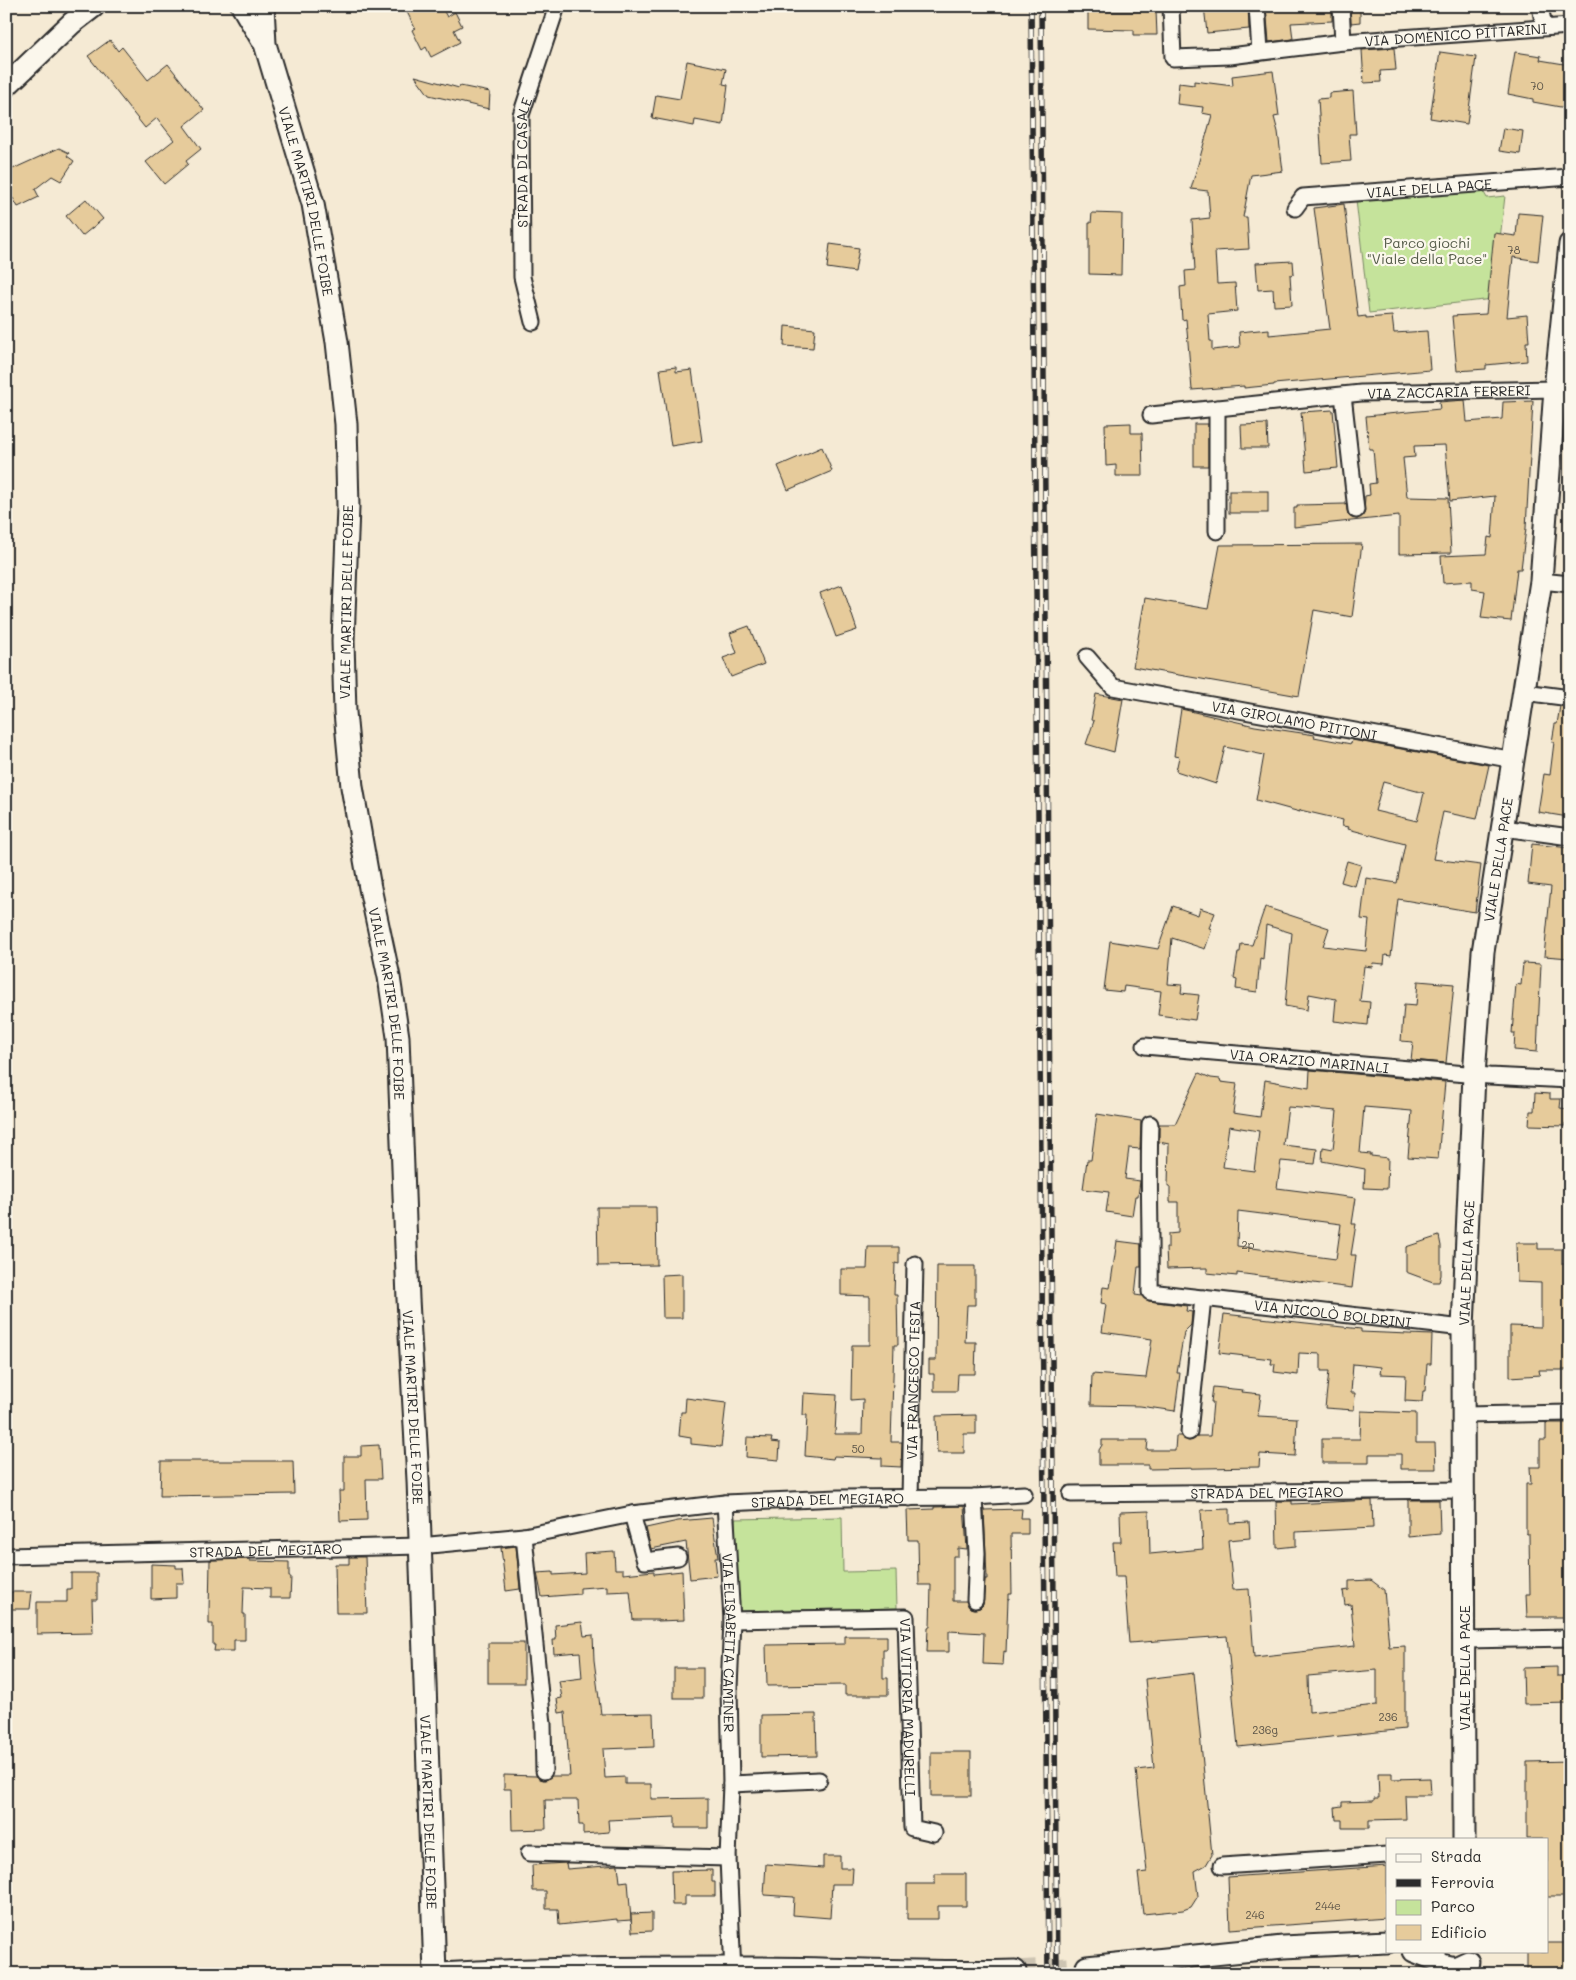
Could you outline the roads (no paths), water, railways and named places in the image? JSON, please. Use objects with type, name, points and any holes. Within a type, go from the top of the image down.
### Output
[{"type":"street","points":[[6,86],[72,23],[94,6]]},
{"type":"street","name":"VIALE MARTIRI DELLE FOIBE","points":[[242,6],[265,44]]},
{"type":"street","name":"VIALE MARTIRI DELLE FOIBE","points":[[263,6],[265,44],[313,204],[337,342],[346,424],[348,507],[343,641],[345,712],[352,787],[370,888],[389,977],[398,1038],[420,1546],[435,1974]]},
{"type":"street","name":"STRADA DI CASALE","points":[[533,322],[522,277],[521,115],[557,6]]},
{"type":"street","name":"VIA DOMENICO PITTARINI","points":[[1171,6],[1173,58],[1230,56],[1343,42],[1570,26]]},
{"type":"street","points":[[1257,6],[1260,52]]},
{"type":"street","points":[[1341,6],[1343,42]]},
{"type":"street","points":[[1540,6],[1544,27]]},
{"type":"street","name":"VIALE DELLA PACE","points":[[1295,208],[1303,197],[1570,177]]},
{"type":"street","name":"VIALE DELLA PACE","points":[[1464,1838],[1463,1328],[1474,1075],[1483,952],[1541,581],[1555,389],[1567,302],[1570,244]]},
{"type":"street","name":"VIA ZACCARIA FERRERI","points":[[1151,415],[1342,395],[1555,389]]},
{"type":"street","points":[[1342,395],[1356,510]]},
{"type":"street","points":[[1216,408],[1217,531]]},
{"type":"street","points":[[1541,581],[1570,584]]},
{"type":"street","name":"VIA GIROLAMO PITTONI","points":[[1087,657],[1113,687],[1514,760]]},
{"type":"street","points":[[1524,692],[1570,698]]},
{"type":"street","points":[[1502,828],[1570,837]]},
{"type":"street","name":"VIA ORAZIO MARINALI","points":[[1145,1046],[1474,1075],[1570,1080]]},
{"type":"street","name":"VIA NICOLÒ BOLDRINI","points":[[1150,1124],[1150,1292],[1463,1328]]},
{"type":"street","name":"VIA FRANCESCO TESTA","points":[[910,1498],[915,1264]]},
{"type":"street","points":[[1189,1432],[1203,1298]]},
{"type":"street","points":[[1464,1415],[1570,1413]]},
{"type":"street","name":"STRADA DEL MEGIARO","points":[[1071,1494],[1464,1490]]},
{"type":"street","name":"STRADA DEL MEGIARO","points":[[6,1556],[420,1546],[524,1536],[632,1514],[725,1503],[838,1498],[974,1497],[1024,1494]]},
{"type":"street","points":[[974,1497],[977,1553],[974,1600]]},
{"type":"street","name":"VIA ELISABETTA CAMINER","points":[[725,1503],[732,1620],[729,1688],[731,1784],[728,1858],[733,1971]]},
{"type":"street","points":[[632,1514],[645,1560],[678,1557]]},
{"type":"street","points":[[524,1536],[543,1724],[544,1771]]},
{"type":"street","name":"VIA VITTORIA MADURELLI","points":[[732,1620],[906,1617],[912,1828],[934,1833]]},
{"type":"street","points":[[1465,1640],[1570,1638]]},
{"type":"street","points":[[731,1784],[819,1780]]},
{"type":"street","points":[[528,1853],[728,1858]]},
{"type":"street","points":[[1222,1866],[1386,1855]]},
{"type":"street","points":[[1087,1967],[1283,1948],[1386,1942]]},
{"type":"street","points":[[1416,1952],[1455,1968],[1469,1962]]},
{"type":"street","points":[[441,1974],[534,1969],[958,1973],[1015,1971]]},
{"type":"tunnel","points":[[1015,1971],[1087,1967]]},
{"type":"railway","points":[[1031,6],[1048,1974]]},
{"type":"railway","points":[[1041,6],[1057,1974]]},
{"type":"park label","name":"Parco giochi \"Viale della Pace\"","points":[[1427,250]]}]
